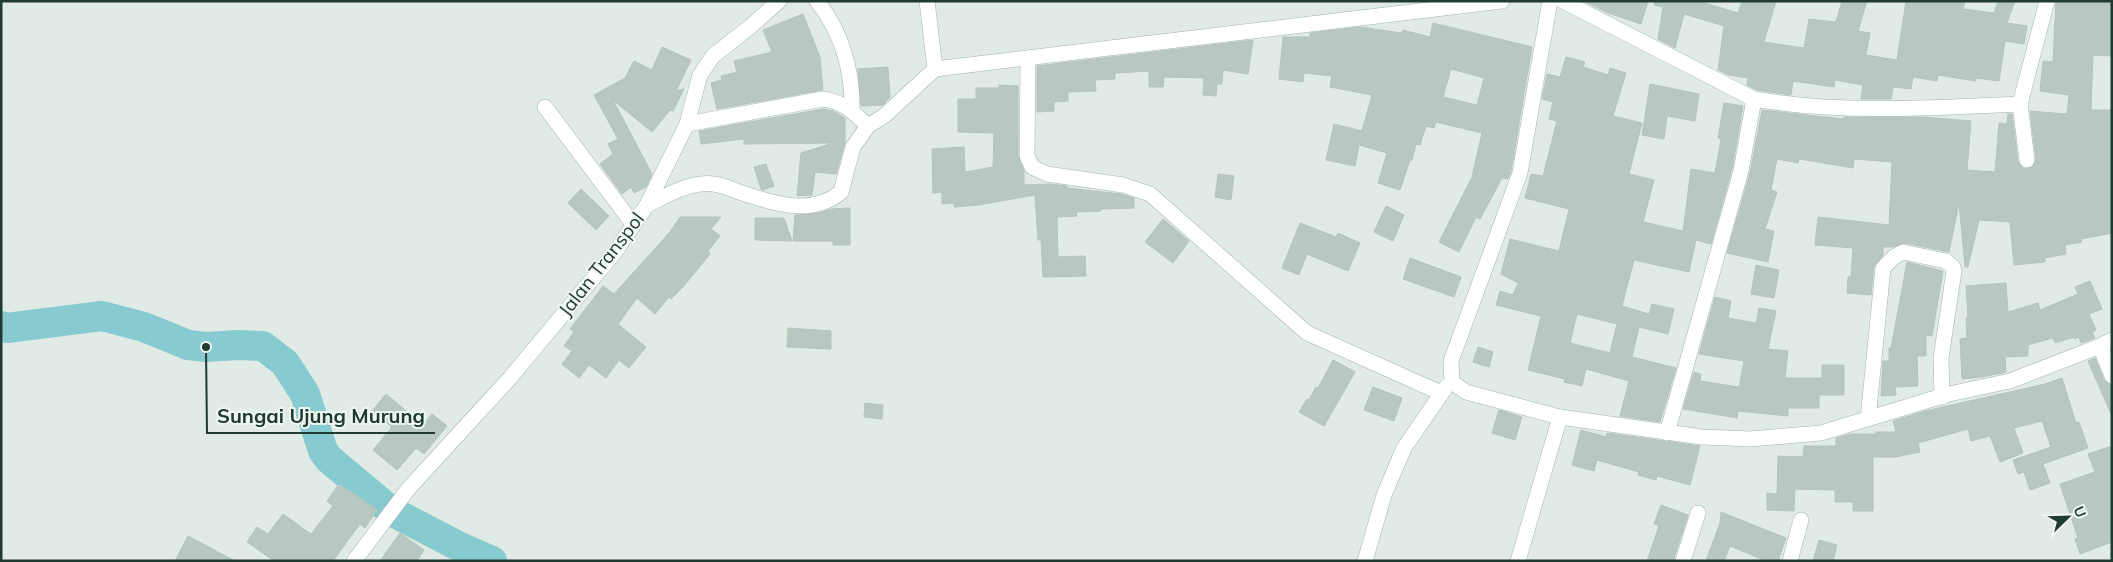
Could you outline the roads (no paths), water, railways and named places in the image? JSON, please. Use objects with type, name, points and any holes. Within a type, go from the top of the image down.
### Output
[{"type":"street","name":"Jalan Transpol","points":[[354,561],[409,488],[510,378],[615,252],[647,205],[687,124],[700,75],[713,56],[779,1]]},
{"type":"street","points":[[818,1],[834,26],[848,67],[852,92],[852,110]]},
{"type":"street","points":[[926,1],[935,69]]},
{"type":"street","points":[[647,205],[676,191],[702,183],[723,186],[774,204],[803,206],[823,204],[841,192],[853,148],[868,126],[884,116],[935,69],[1502,1]]},
{"type":"street","points":[[1366,561],[1384,495],[1404,448],[1446,387],[1451,361],[1520,173],[1550,1]]},
{"type":"street","points":[[1563,1],[1754,99],[1782,104],[1867,109],[2020,104]]},
{"type":"street","points":[[2027,160],[2020,104],[2047,1]]},
{"type":"street","points":[[1028,58],[1027,156],[1032,167],[1047,174],[1123,185],[1150,194],[1307,333],[1446,387],[1560,417],[1667,433],[1750,439],[1821,434],[1942,397],[2010,381],[2106,343],[2112,376]]},
{"type":"street","points":[[687,124],[823,99],[836,101],[852,110],[868,126]]},
{"type":"street","points":[[1667,433],[1741,171],[1754,99]]},
{"type":"street","points":[[545,107],[633,224]]},
{"type":"street","points":[[1868,419],[1884,268],[1894,257],[1903,252],[1946,261],[1953,266],[1954,271],[1941,358],[1942,397]]},
{"type":"street","points":[[1518,561],[1560,417]]},
{"type":"street","points":[[1683,561],[1698,513]]},
{"type":"street","points":[[1790,561],[1801,520]]},
{"type":"waterway","points":[[1,326],[7,328],[102,316],[144,327],[188,345],[206,347],[263,346],[285,363],[305,394],[323,451],[329,459],[391,511],[460,547],[492,561]]},
{"type":"place","name":"Sungai Ujung Murung","points":[[206,347]]}]
